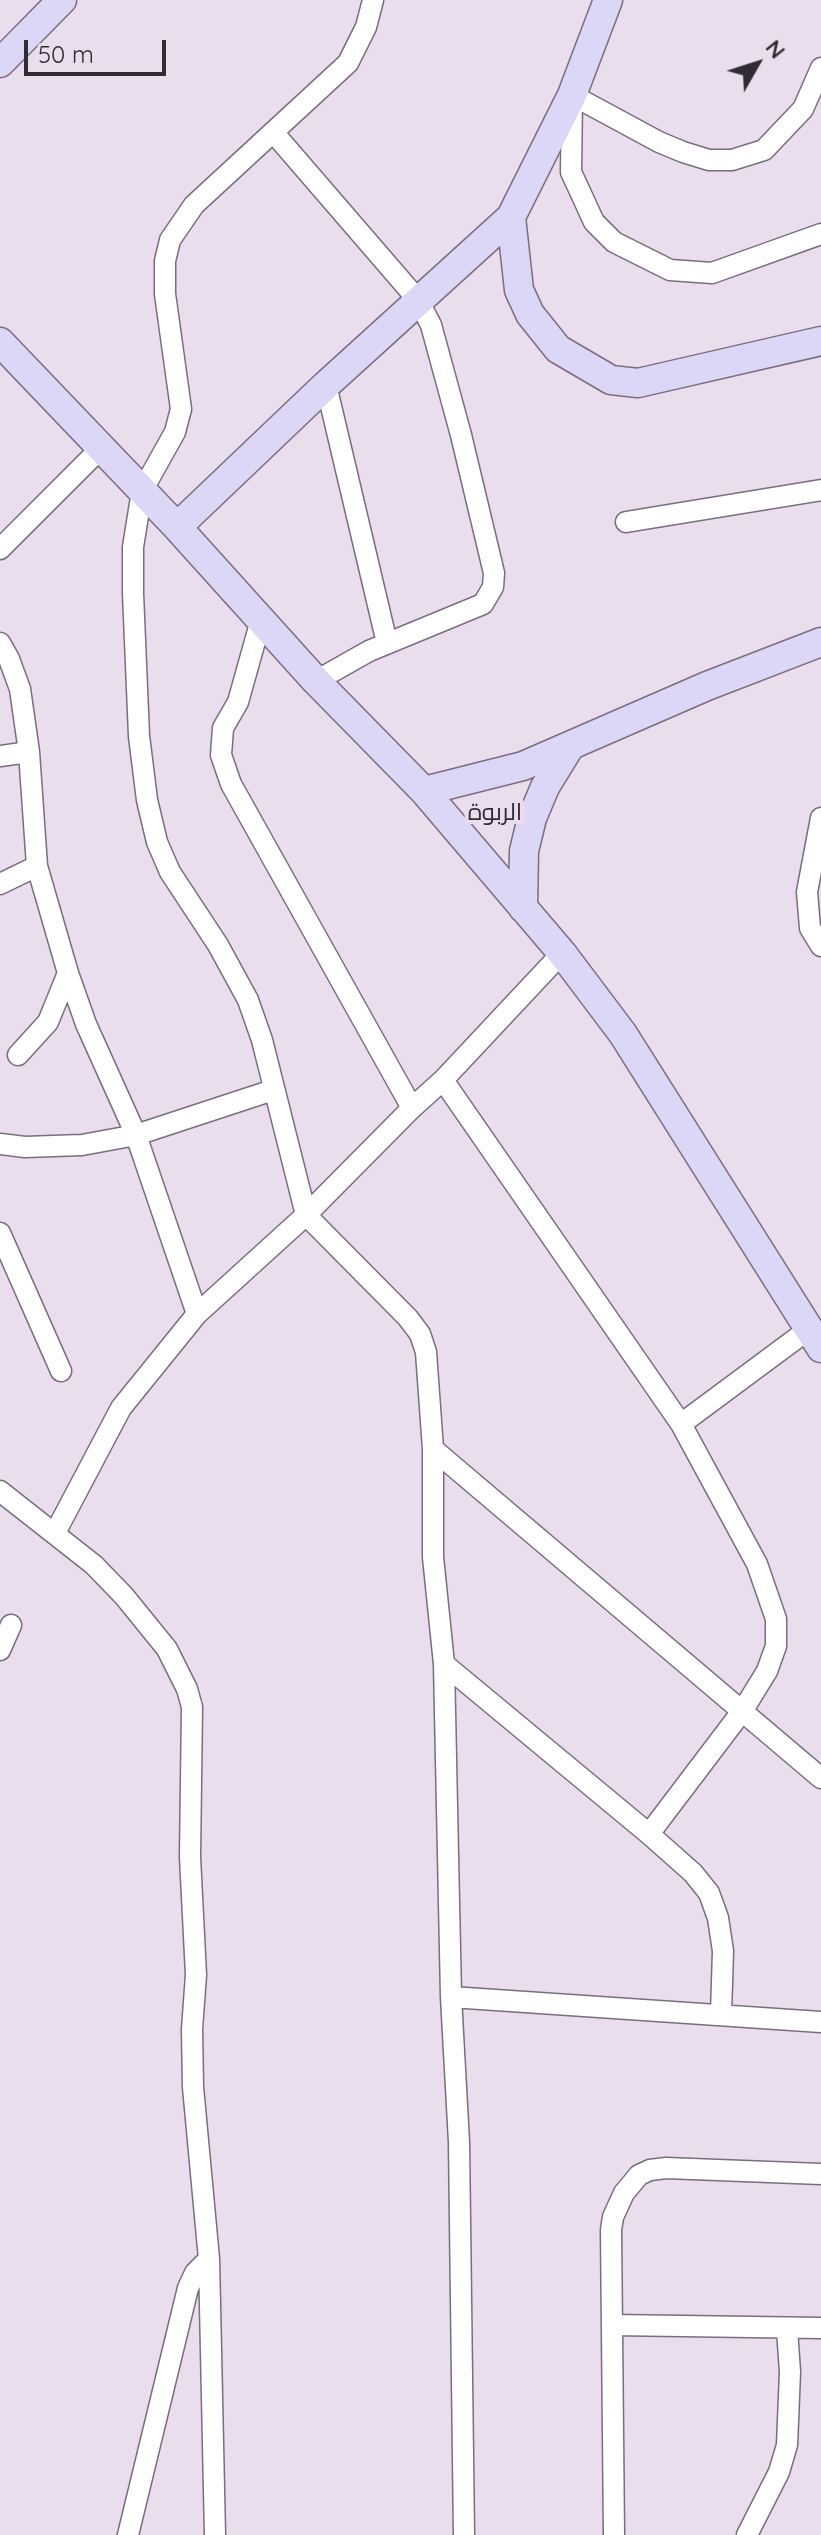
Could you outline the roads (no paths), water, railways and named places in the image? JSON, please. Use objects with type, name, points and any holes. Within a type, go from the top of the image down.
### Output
[{"type":"street","points":[[0,63],[62,0]]},
{"type":"street","points":[[373,0],[366,27],[348,63],[194,205],[170,240],[165,261],[165,294],[181,409],[175,432],[142,491],[133,547],[133,593],[139,736],[147,800],[157,842],[170,872],[224,956],[248,1000],[262,1040],[306,1215],[408,1318],[420,1334],[426,1352],[433,1449],[433,1557],[444,1664],[451,1997],[459,2142],[464,2535]]},
{"type":"street","points":[[177,527],[326,385],[511,217],[572,95],[608,0]]},
{"type":"street","points":[[572,95],[683,152],[709,160],[732,160],[764,150],[803,109],[821,68]]},
{"type":"street","points":[[572,95],[571,172],[594,222],[614,242],[670,270],[700,274],[712,273],[821,234]]},
{"type":"street","points":[[273,132],[418,300],[431,325],[494,573],[490,597],[474,609],[387,643],[316,681]]},
{"type":"street","points":[[511,217],[519,290],[530,314],[558,349],[611,380],[638,383],[821,341]]},
{"type":"street","points":[[0,342],[177,527],[316,681],[424,791],[562,953],[623,1034],[815,1339],[681,1424]]},
{"type":"street","points":[[326,385],[387,643]]},
{"type":"street","points":[[0,549],[100,449]]},
{"type":"street","points":[[626,522],[821,490]]},
{"type":"street","points":[[261,620],[238,702],[223,728],[221,755],[231,784],[412,1108]]},
{"type":"street","points":[[424,791],[523,766],[707,686],[821,642]]},
{"type":"street","points":[[0,643],[20,689],[29,752],[37,866],[68,973],[86,1024],[136,1135],[197,1314]]},
{"type":"street","points":[[523,908],[524,851],[532,818],[545,787],[569,748]]},
{"type":"street","points":[[0,756],[29,752]]},
{"type":"street","points":[[821,818],[807,892],[810,928],[821,946]]},
{"type":"street","points":[[0,884],[37,866]]},
{"type":"street","points":[[55,1533],[121,1408],[197,1314],[306,1215],[443,1080],[562,953]]},
{"type":"street","points":[[18,1055],[48,1022],[68,973]]},
{"type":"street","points":[[443,1080],[681,1424],[757,1564],[776,1619],[776,1646],[772,1659],[743,1710],[649,1834]]},
{"type":"street","points":[[0,1144],[25,1147],[82,1145],[136,1135],[273,1090]]},
{"type":"street","points":[[0,1233],[61,1371]]},
{"type":"street","points":[[433,1449],[821,1778]]},
{"type":"street","points":[[0,1491],[94,1565],[124,1596],[167,1649],[187,1689],[192,1707],[190,1870],[196,1975],[192,2029],[193,2087],[209,2259],[215,2535]]},
{"type":"street","points":[[0,1650],[11,1625]]},
{"type":"street","points":[[444,1664],[649,1834],[693,1873],[709,1893],[718,1918],[723,1951],[721,2014]]},
{"type":"street","points":[[451,1997],[821,2022]]},
{"type":"street","points":[[614,2535],[613,2217],[624,2193],[639,2175],[666,2168],[821,2174]]},
{"type":"street","points":[[128,2535],[184,2301],[195,2273],[209,2259]]},
{"type":"street","points":[[612,2325],[821,2328]]},
{"type":"street","points":[[747,2535],[779,2472],[787,2445],[790,2372],[787,2329]]},
{"type":"district","name":"الربوة","points":[[495,813]]}]
